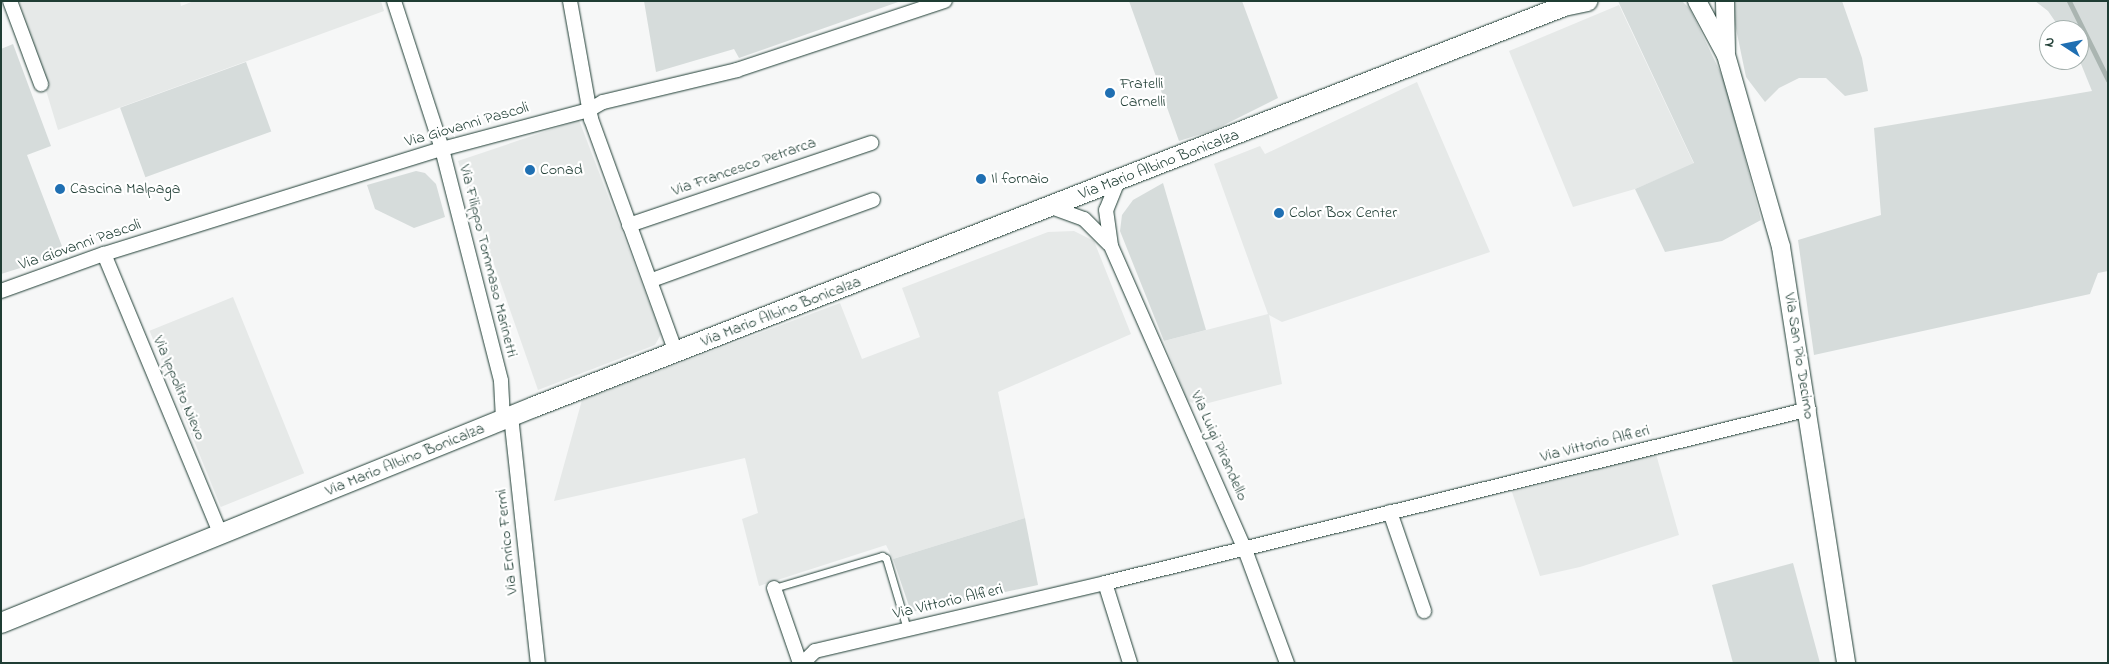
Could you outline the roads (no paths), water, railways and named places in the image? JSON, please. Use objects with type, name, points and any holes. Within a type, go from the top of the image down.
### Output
[{"type":"main road","name":"Via Mario Albino Bonicalza","points":[[1,623],[511,416],[1568,4],[1587,1]]},
{"type":"street","points":[[10,1],[41,84]]},
{"type":"street","name":"Via Filippo Tommaso Marinetti","points":[[394,1],[442,149],[511,416]]},
{"type":"street","points":[[570,1],[589,110],[629,225],[652,280],[676,352]]},
{"type":"street","name":"Via Giovanni Pascoli","points":[[1,291],[104,254],[442,149],[589,110],[603,102],[737,70],[945,1]]},
{"type":"street","name":"Via San Pio Decimo","points":[[1697,1],[1726,55],[1781,247],[1809,409],[1846,663]]},
{"type":"street","name":"Via San Pio Decimo","points":[[1725,2],[1726,55]]},
{"type":"street","name":"Via Francesco Petrarca","points":[[629,225],[871,143]]},
{"type":"street","name":"Via Luigi Pirandello","points":[[1118,181],[1106,210],[1111,246],[1244,547],[1287,663]]},
{"type":"street","points":[[652,280],[873,200]]},
{"type":"street","name":"Via Luigi Pirandello","points":[[1051,207],[1084,219],[1111,246]]},
{"type":"street","name":"Via Ippolito Nievo","points":[[104,254],[221,535]]},
{"type":"street","name":"Via Vittorio Alfieri","points":[[801,663],[815,651],[1105,583],[1244,547],[1809,409]]},
{"type":"street","name":"Via Enrico Fermi","points":[[511,416],[538,663]]},
{"type":"street","points":[[1390,512],[1424,611]]},
{"type":"street","points":[[1105,583],[1130,663]]},
{"type":"street","points":[[774,588],[801,663]]},
{"type":"lane","points":[[774,588],[882,556],[886,558],[907,629]]},
{"type":"waterway","points":[[2069,1],[2108,80]]},
{"type":"place","name":"Fratelli Carnelli","points":[[1110,93]]},
{"type":"place","name":"Conad","points":[[530,170]]},
{"type":"place","name":"Il fornaio","points":[[981,179]]},
{"type":"place","name":"Cascina Malpaga","points":[[60,189]]},
{"type":"place","name":"Color Box Center","points":[[1279,213]]}]
